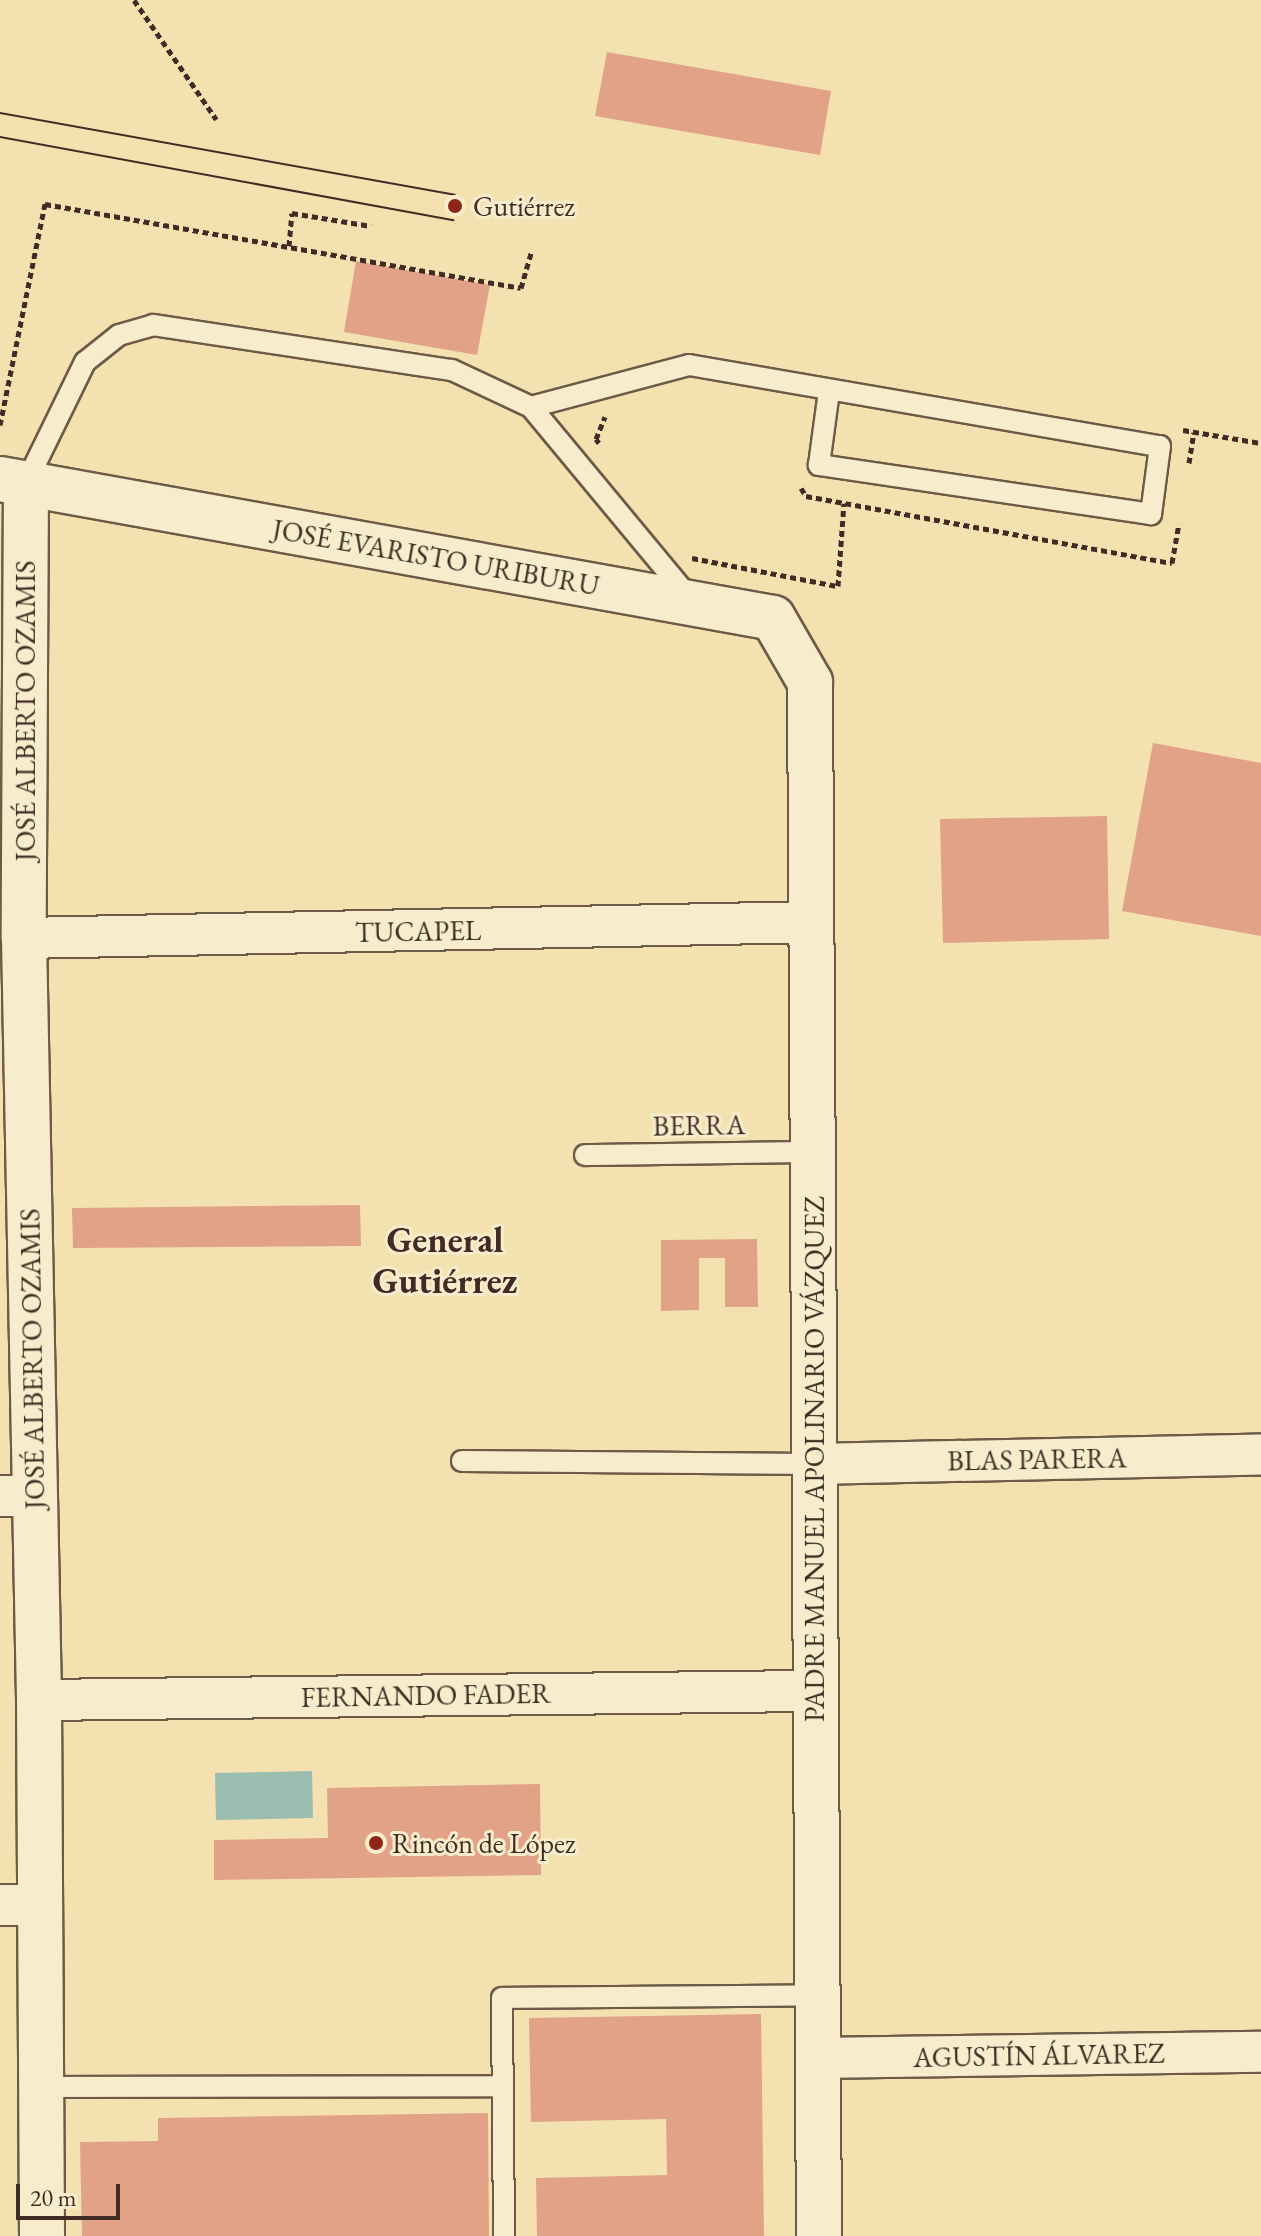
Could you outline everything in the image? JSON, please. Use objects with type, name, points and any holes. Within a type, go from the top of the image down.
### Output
[{"type":"main road","name":"JOSÉ EVARISTO URIBURU","points":[[13,481],[773,618],[810,682]]},
{"type":"main road","name":"JOSÉ ALBERTO OZAMIS","points":[[13,481],[24,938],[18,1496],[39,1700],[19,1905],[40,2087],[42,2236]]},
{"type":"main road","name":"PADRE MANUEL APOLINARIO VÁZQUEZ","points":[[810,682],[813,1691],[819,1995],[819,2236]]},
{"type":"street","name":"TUCAPEL","points":[[24,938],[813,922]]},
{"type":"street","name":"BLAS PARERA","points":[[813,1464],[1261,1455]]},
{"type":"street","name":"FERNANDO FADER","points":[[39,1700],[813,1691]]},
{"type":"street","name":"AGUSTÍN ÁLVAREZ","points":[[817,2058],[1261,2052]]},
{"type":"lane","points":[[13,481],[85,362],[119,335],[153,325],[452,370],[531,407],[696,605]]},
{"type":"lane","points":[[531,407],[689,365],[1160,446],[1151,514],[819,465],[829,391]]},
{"type":"lane","name":"BERRA","points":[[585,1155],[813,1152]]},
{"type":"lane","points":[[462,1461],[813,1464]]},
{"type":"lane","points":[[504,2236],[502,1998],[819,1995]]},
{"type":"lane","points":[[40,2087],[503,2086]]},
{"type":"path","points":[[134,0],[216,119]]},
{"type":"path","points":[[0,425],[45,204],[521,288],[531,252]]},
{"type":"path","points":[[289,246],[292,213],[371,226]]},
{"type":"path","points":[[686,557],[838,586],[844,503]]},
{"type":"shaded area","points":[[312,1771],[313,1818],[216,1820],[215,1773]]},
{"type":"building","points":[[607,52],[831,91],[820,155],[595,116]]},
{"type":"building","points":[[356,261],[490,285],[477,355],[344,332]]},
{"type":"building","points":[[1153,743],[1261,763],[1261,936],[1122,911]]},
{"type":"building","points":[[1107,816],[1109,939],[943,943],[940,819]]},
{"type":"building","points":[[360,1205],[361,1246],[73,1248],[72,1208]]},
{"type":"building","points":[[757,1239],[758,1307],[725,1307],[725,1258],[699,1258],[699,1310],[661,1311],[661,1240]]},
{"type":"building","points":[[540,1784],[541,1875],[214,1880],[214,1840],[328,1838],[327,1788]]},
{"type":"building","points":[[761,2014],[764,2236],[537,2236],[536,2178],[667,2175],[666,2119],[531,2122],[529,2018]]},
{"type":"building","points":[[488,2113],[489,2236],[82,2236],[80,2142],[158,2141],[158,2118]]},
{"type":"tram line","points":[[0,113],[455,195]]},
{"type":"tram line","points":[[0,137],[453,220]]},
{"type":"place","name":"Gutiérrez","points":[[455,206]]},
{"type":"place","name":"Rincón de López","points":[[376,1843]]},
{"type":"district","name":"General Gutiérrez","points":[[445,1260]]}]
